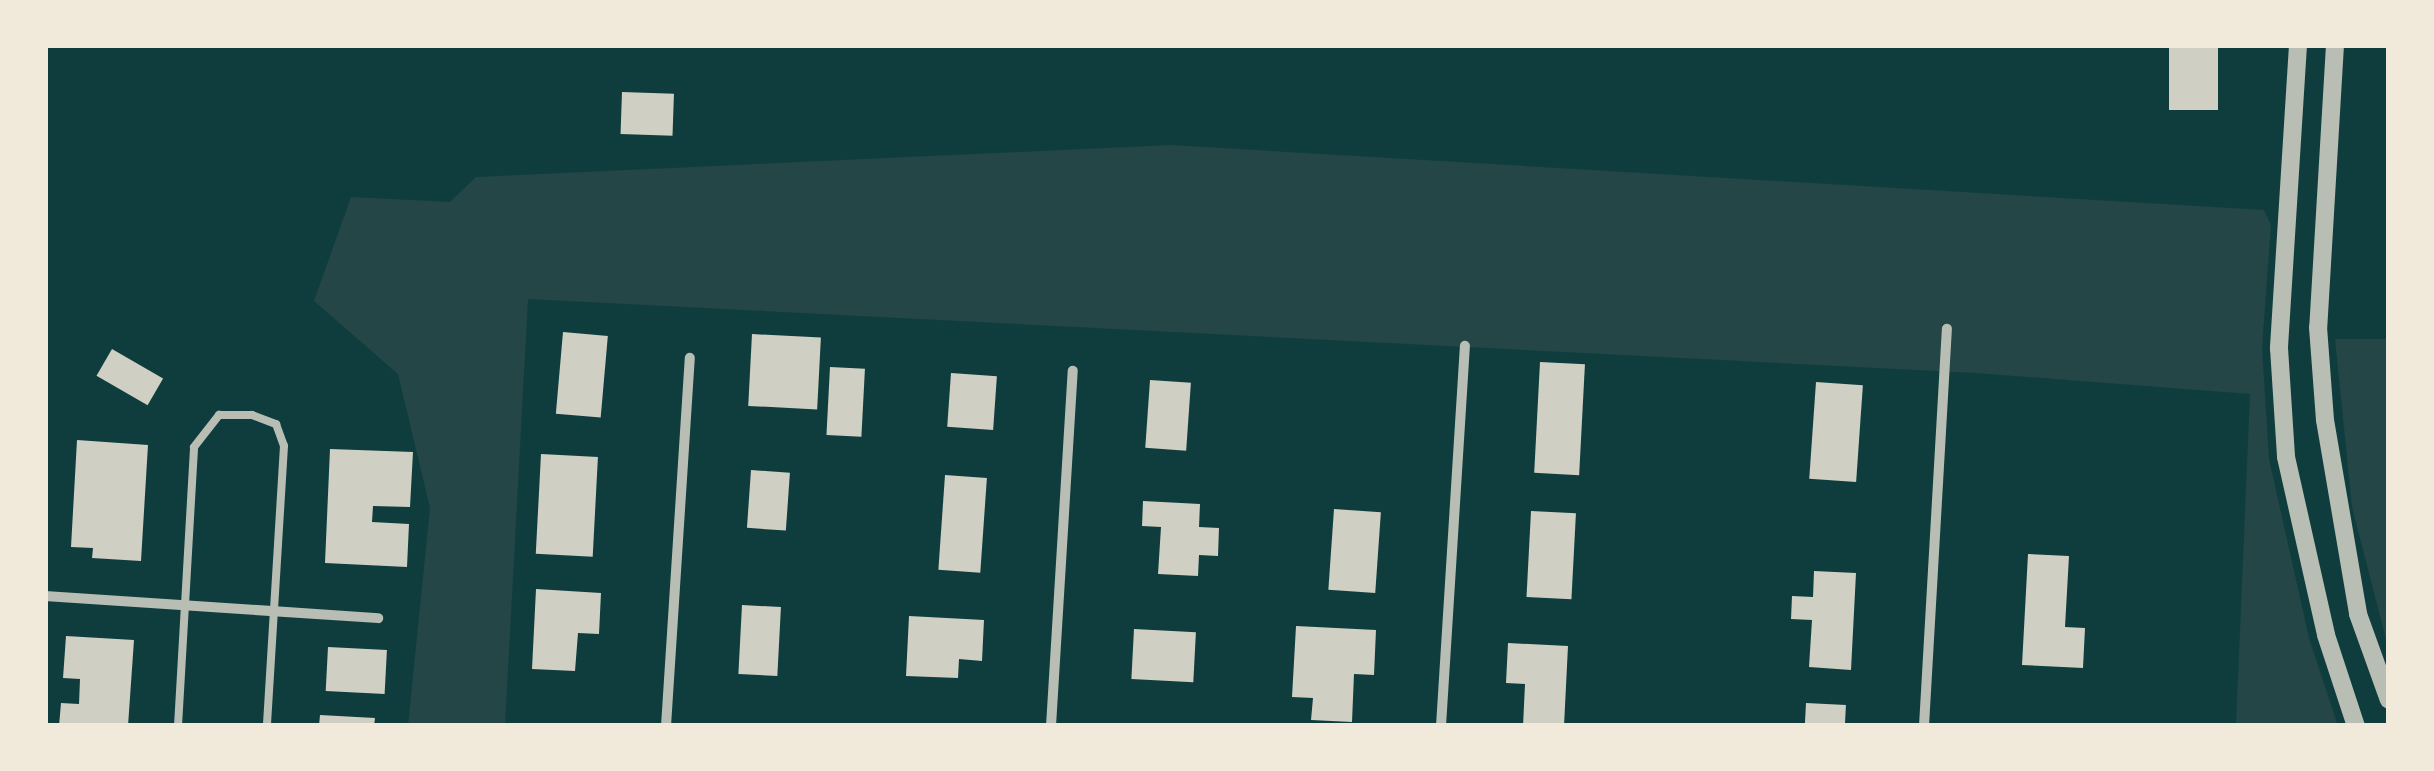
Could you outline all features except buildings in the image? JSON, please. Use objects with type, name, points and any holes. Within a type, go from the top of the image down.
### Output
[{"type":"street","points":[[2298,45],[2279,348],[2286,457],[2326,635],[2356,726]]},
{"type":"street","points":[[2335,45],[2318,327],[2325,420],[2358,614],[2389,700]]},
{"type":"street","points":[[2295,101],[2331,103]]},
{"type":"street","points":[[1924,726],[1948,329]]},
{"type":"street","points":[[1441,726],[1465,346]]},
{"type":"street","points":[[666,726],[690,358]]},
{"type":"street","points":[[1051,726],[1073,371]]},
{"type":"street","points":[[45,596],[378,618]]},
{"type":"lane","points":[[178,726],[194,446],[220,415],[252,415],[276,424],[284,446],[267,726]]},
{"type":"shaded area","points":[[1171,145],[2264,210],[2271,225],[2262,348],[2269,459],[2309,638],[2338,726],[2236,726],[2250,394],[1976,373],[528,299],[505,726],[408,726],[430,508],[398,374],[314,301],[351,197],[450,202],[476,177]]},
{"type":"shaded area","points":[[2335,339],[2389,339],[2389,651],[2352,507]]}]
